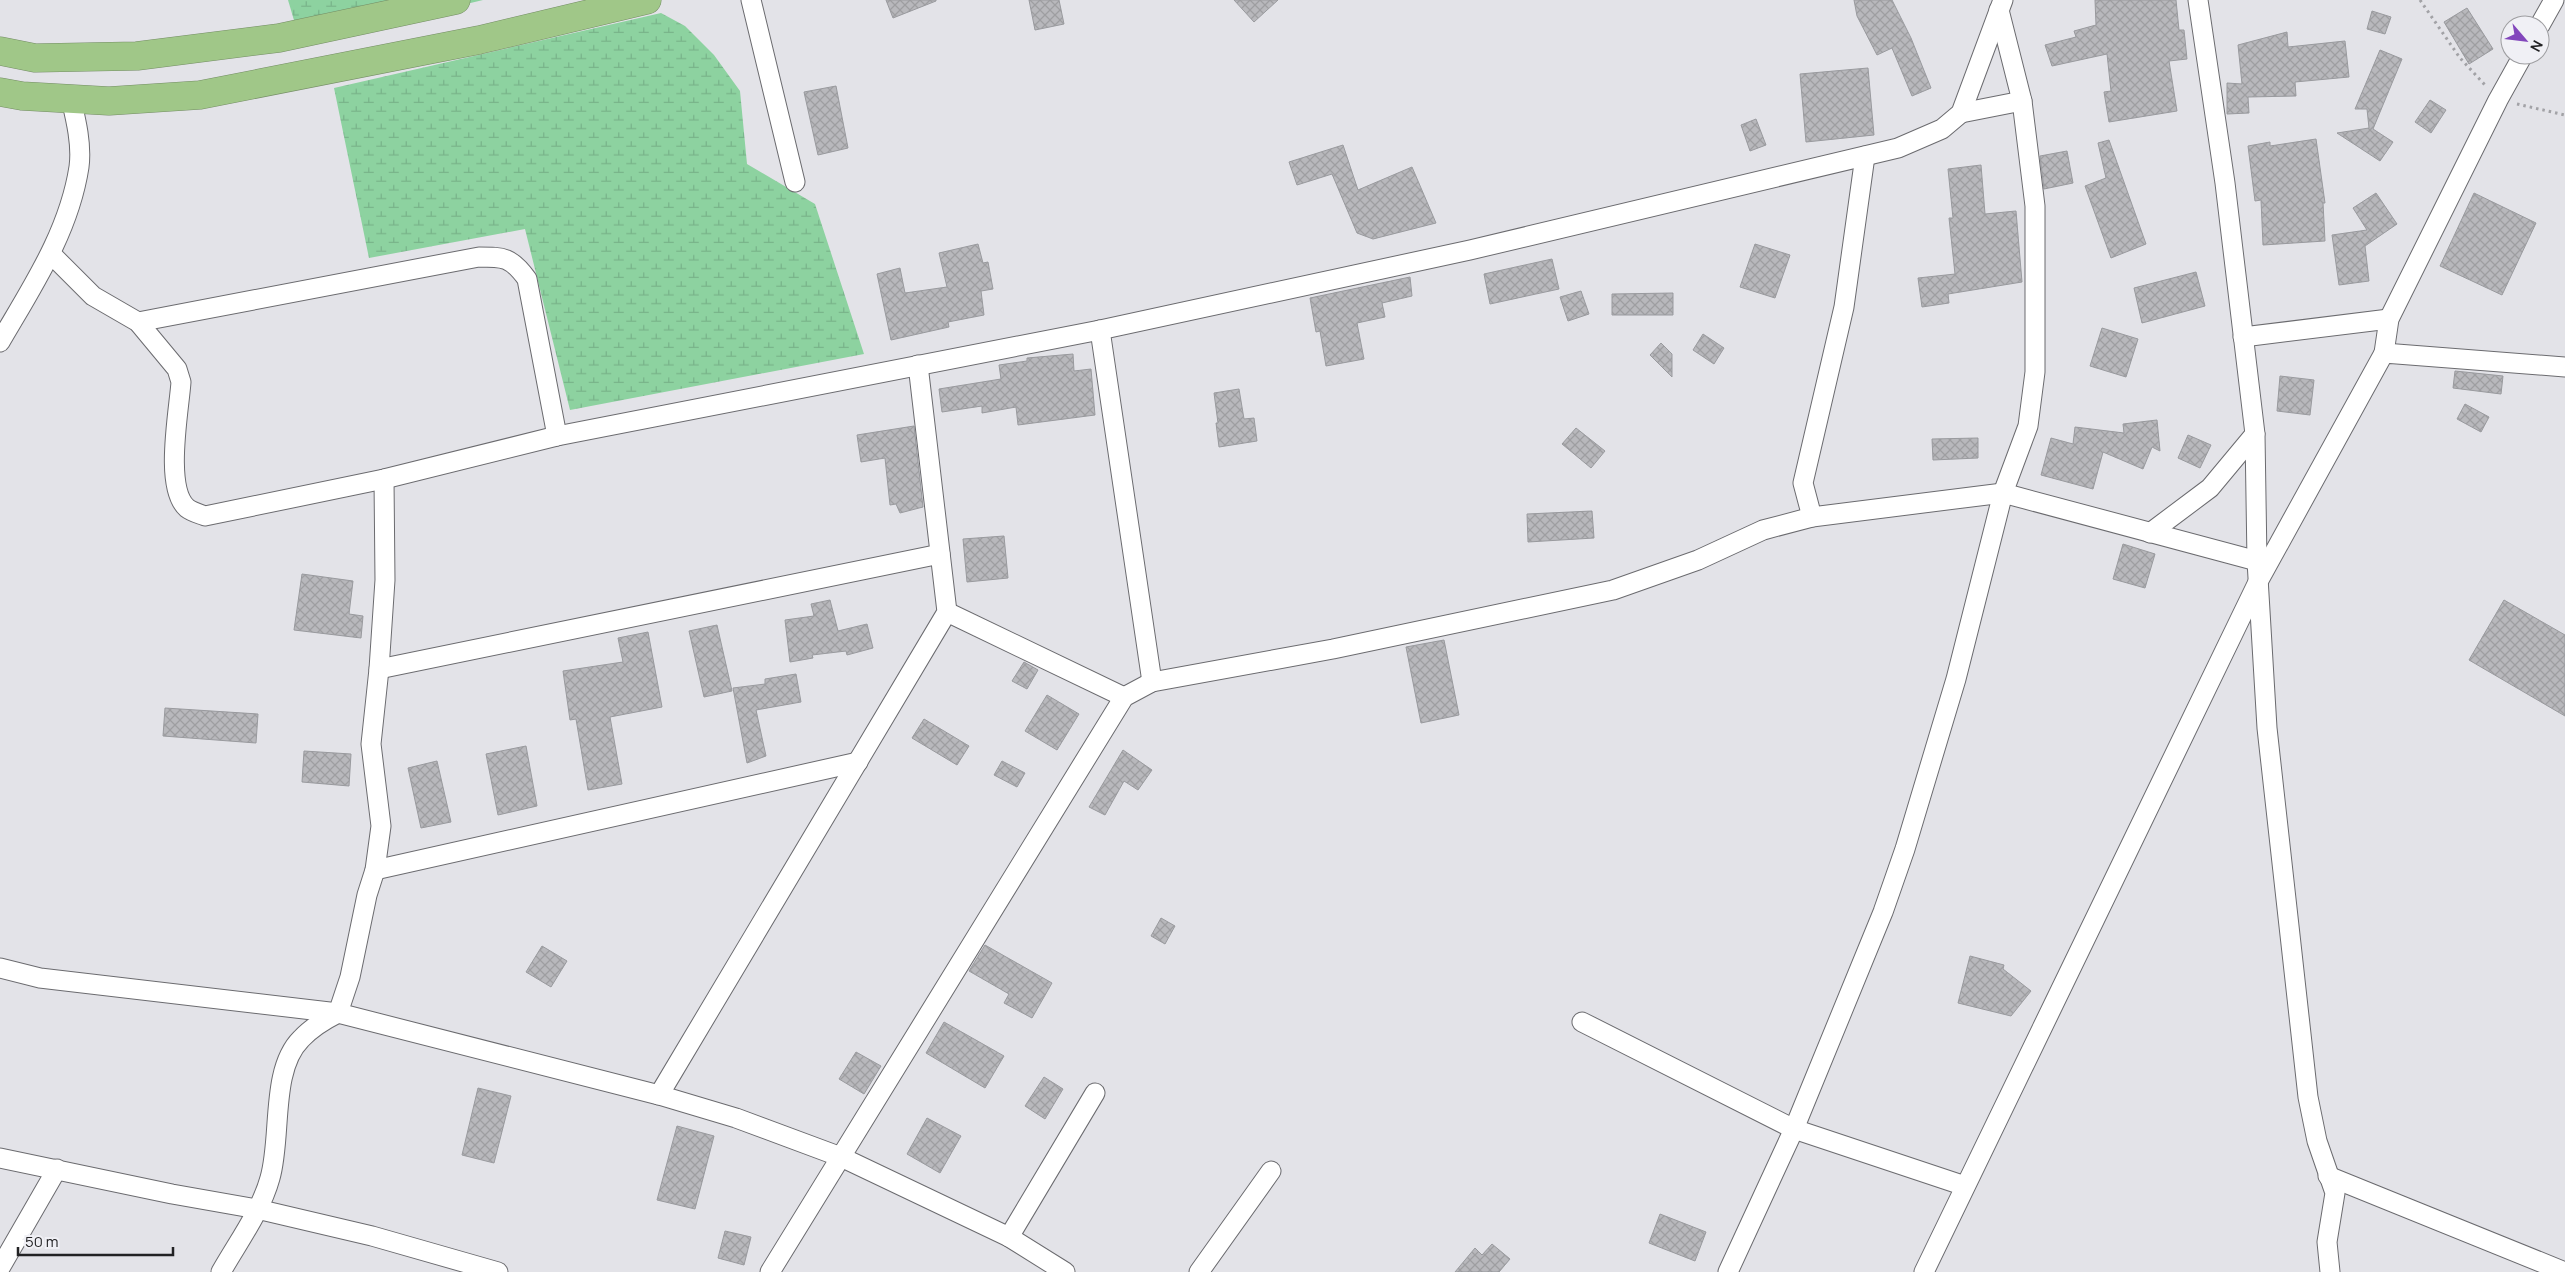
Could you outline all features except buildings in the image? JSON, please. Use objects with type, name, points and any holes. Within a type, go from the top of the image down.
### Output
[{"type":"highway","points":[[0,51],[35,58],[137,56],[279,38],[456,0]]},
{"type":"highway","points":[[0,92],[22,96],[109,101],[200,96],[479,40],[648,0]]},
{"type":"street","points":[[751,0],[795,182]]},
{"type":"street","points":[[2198,0],[2225,183],[2255,434],[2258,571],[2268,728],[2308,1097],[2317,1140],[2335,1193],[2327,1242],[2330,1272]]},
{"type":"street","points":[[2546,15],[2554,0]]},
{"type":"street","points":[[1728,1272],[1794,1129],[1883,912],[1905,849],[1956,679],[2003,493],[2028,426],[2035,372],[2035,206],[2022,101],[2001,5]]},
{"type":"street","points":[[1961,113],[2001,5]]},
{"type":"street","points":[[1924,1272],[2258,571],[2384,353],[2389,319],[2498,100],[2517,65]]},
{"type":"street","points":[[0,342],[51,254],[60,234],[79,166],[78,127],[71,99]]},
{"type":"street","points":[[51,254],[94,296],[138,322],[177,369],[180,376],[174,467],[178,492],[187,508],[205,516],[384,479],[557,436],[1100,330],[1470,250],[1898,148],[1942,129],[1961,113],[2022,101]]},
{"type":"street","points":[[1812,517],[1803,483],[1844,306],[1865,156]]},
{"type":"street","points":[[138,322],[479,257],[505,257],[517,266],[526,279],[557,436]]},
{"type":"street","points":[[2243,337],[2389,319]]},
{"type":"street","points":[[1100,330],[1152,682]]},
{"type":"street","points":[[2384,353],[2565,367]]},
{"type":"street","points":[[660,1095],[947,612],[918,365]]},
{"type":"street","points":[[2150,533],[2210,488],[2255,434]]},
{"type":"street","points":[[221,1272],[257,1209],[271,1177],[277,1142],[282,1080],[287,1060],[304,1036],[314,1026],[338,1013],[350,978],[367,895],[375,870],[381,826],[372,766],[371,744],[379,669],[385,580],[384,479]]},
{"type":"street","points":[[770,1272],[1124,697],[1152,682],[1333,649],[1612,590],[1698,560],[1763,530],[1812,517],[2003,493],[2150,533],[2258,571]]},
{"type":"street","points":[[379,669],[940,554]]},
{"type":"street","points":[[947,612],[1124,697]]},
{"type":"street","points":[[375,870],[858,762]]},
{"type":"street","points":[[0,968],[40,978],[338,1013],[660,1095],[736,1118],[841,1157],[1010,1237],[1066,1272]]},
{"type":"street","points":[[1582,1022],[1794,1129],[1965,1186]]},
{"type":"street","points":[[1010,1237],[1095,1093]]},
{"type":"street","points":[[0,1158],[172,1194],[257,1209],[372,1236],[498,1272]]},
{"type":"street","points":[[0,1268],[57,1169]]},
{"type":"street","points":[[1200,1272],[1271,1171]]},
{"type":"street","points":[[2328,1176],[2565,1272]]},
{"type":"path","points":[[2420,0],[2460,58],[2498,100],[2565,115]]},
{"type":"green space","points":[[288,0],[483,0],[301,44]]},
{"type":"green space","points":[[661,13],[685,26],[714,55],[740,91],[747,164],[815,204],[864,354],[570,410],[525,229],[369,258],[334,88]]}]
